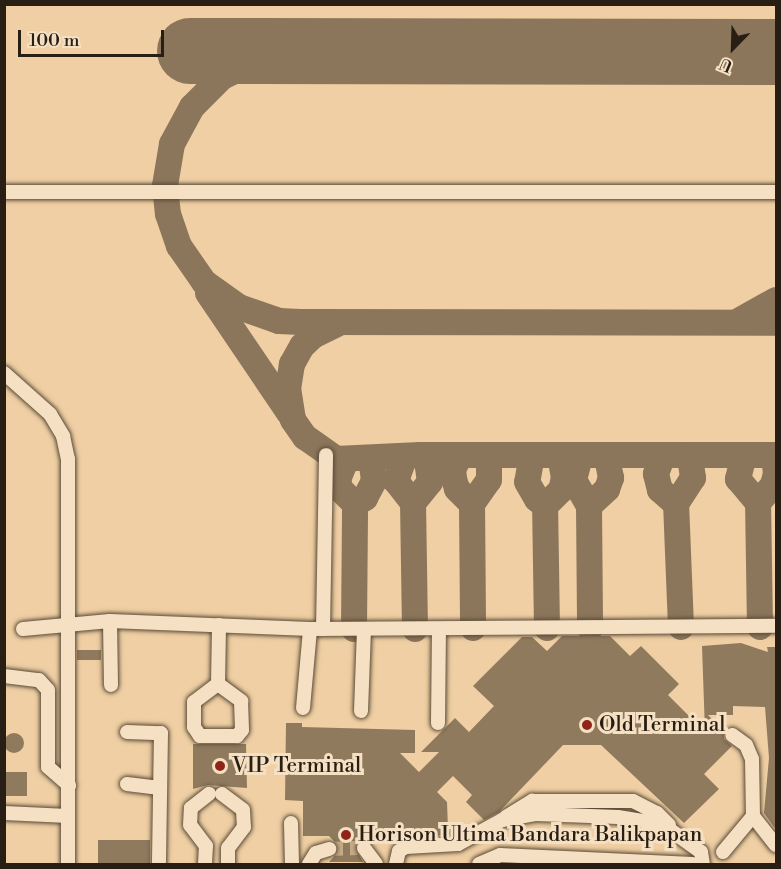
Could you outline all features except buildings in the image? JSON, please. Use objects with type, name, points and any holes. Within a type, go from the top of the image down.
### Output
[{"type":"street","points":[[4,192],[777,192]]},
{"type":"street","points":[[4,373],[50,414],[63,436],[68,459],[68,864]]},
{"type":"street","points":[[303,708],[317,629],[326,455]]},
{"type":"street","points":[[110,621],[111,685]]},
{"type":"street","points":[[23,629],[110,621],[364,630],[777,626]]},
{"type":"street","points":[[218,684],[219,625]]},
{"type":"street","points":[[438,723],[439,629]]},
{"type":"street","points":[[360,711],[364,630]]},
{"type":"street","points":[[4,676],[39,680],[48,690],[48,767],[69,785]]},
{"type":"street","points":[[218,684],[241,700],[242,730],[237,736],[200,736],[194,727],[194,702],[218,684]]},
{"type":"street","points":[[127,732],[161,733],[159,864]]},
{"type":"street","points":[[732,735],[746,745],[752,759],[753,816],[777,845]]},
{"type":"street","points":[[127,783],[160,788]]},
{"type":"street","points":[[228,848],[206,846],[192,830],[191,808],[216,794],[243,810],[242,833],[228,848],[228,864]]},
{"type":"street","points":[[4,813],[69,816]]},
{"type":"street","points":[[396,864],[402,849],[458,844],[502,820],[536,814],[646,820],[674,829],[699,860]]},
{"type":"street","points":[[723,852],[753,816]]},
{"type":"street","points":[[291,823],[291,864]]},
{"type":"street","points":[[205,864],[206,846]]},
{"type":"street","points":[[364,848],[376,864]]},
{"type":"street","points":[[564,848],[613,861]]},
{"type":"street","points":[[309,864],[316,853],[329,849]]},
{"type":"street","points":[[479,864],[500,855],[613,861],[699,860]]},
{"type":"taxiway","points":[[320,51],[260,59],[222,77],[192,107],[172,144],[165,186],[168,214],[179,246],[204,282],[239,307],[279,321],[300,322],[776,323]]},
{"type":"taxiway","points":[[755,52],[776,68]]},
{"type":"taxiway","points":[[208,293],[290,414]]},
{"type":"taxiway","points":[[740,320],[776,300]]},
{"type":"taxiway","points":[[337,324],[314,335],[302,346],[292,364],[288,388],[293,420],[305,437],[336,459],[420,455],[776,455]]},
{"type":"taxiway","points":[[415,629],[413,503],[430,482],[426,455]]},
{"type":"taxiway","points":[[461,455],[453,469],[454,479],[457,489],[472,504]]},
{"type":"taxiway","points":[[472,504],[489,480],[489,463],[483,455]]},
{"type":"taxiway","points":[[532,455],[527,482],[537,499],[545,506]]},
{"type":"taxiway","points":[[547,628],[545,506],[561,490],[564,478],[560,455]]},
{"type":"taxiway","points":[[744,455],[738,479],[758,503]]},
{"type":"taxiway","points":[[760,627],[758,503],[773,485],[776,474],[774,455]]},
{"type":"taxiway","points":[[405,456],[396,481],[413,503]]},
{"type":"taxiway","points":[[681,627],[676,504],[693,478],[690,456]]},
{"type":"taxiway","points":[[589,506],[607,489],[611,478],[607,457]]},
{"type":"taxiway","points":[[355,504],[365,498],[374,481],[371,458]]},
{"type":"taxiway","points":[[662,458],[656,474],[660,490],[676,504]]},
{"type":"taxiway","points":[[346,460],[338,480],[340,489],[355,504]]},
{"type":"taxiway","points":[[579,461],[574,480],[589,506],[590,628]]},
{"type":"taxiway","points":[[354,629],[355,504]]},
{"type":"taxiway","points":[[472,504],[473,628]]},
{"type":"runway","points":[[190,51],[776,52]]},
{"type":"tunnel","points":[[329,849],[364,848]]},
{"type":"place","name":"Old Terminal","points":[[587,725]]},
{"type":"place","name":"VIP Terminal","points":[[220,766]]},
{"type":"place","name":"Horison Ultima Bandara Balikpapan","points":[[346,835]]}]
